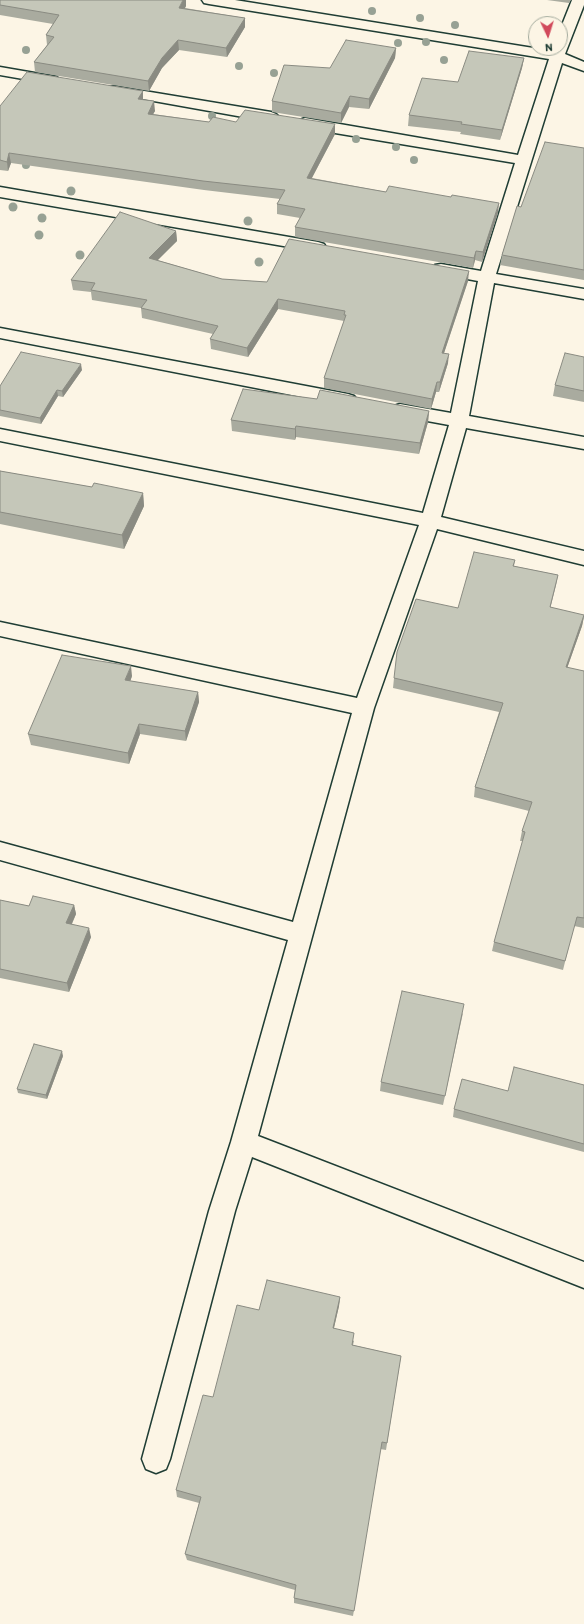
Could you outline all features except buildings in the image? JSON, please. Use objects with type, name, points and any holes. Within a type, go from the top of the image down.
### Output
[{"type":"street","points":[[209,0],[528,51]]},
{"type":"street","points":[[568,29],[579,0]]},
{"type":"street","points":[[156,1459],[222,1211],[244,1142],[364,708],[430,521],[459,421],[486,277],[558,56],[584,67]]},
{"type":"street","points":[[0,71],[62,82]]},
{"type":"street","points":[[101,88],[523,160]]},
{"type":"street","points":[[0,192],[330,249]]},
{"type":"street","points":[[424,266],[584,294]]},
{"type":"street","points":[[0,333],[459,421],[584,442]]},
{"type":"street","points":[[0,435],[430,521],[584,558]]},
{"type":"street","points":[[0,629],[364,708]]},
{"type":"street","points":[[0,851],[301,934]]},
{"type":"street","points":[[244,1142],[584,1275]]}]
